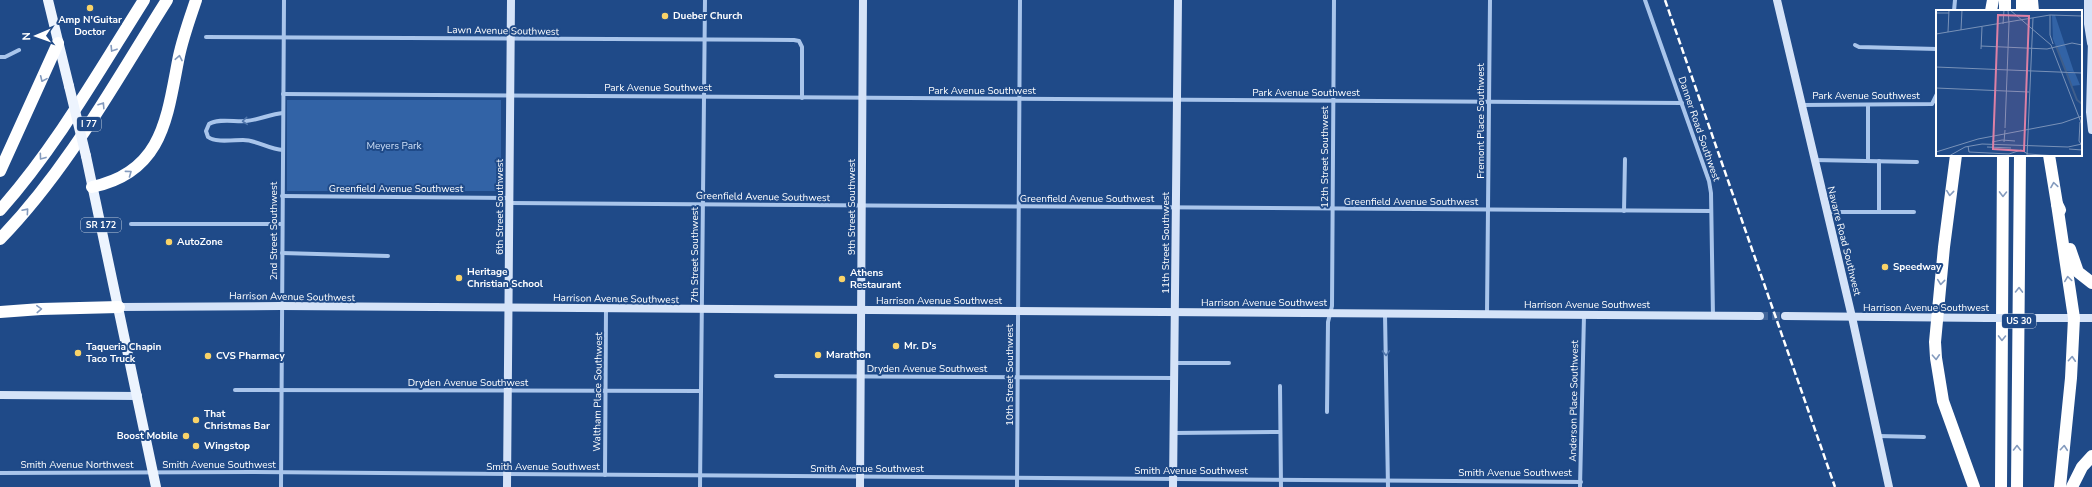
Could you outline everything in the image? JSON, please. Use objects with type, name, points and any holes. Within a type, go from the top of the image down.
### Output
[{"type":"highway","name":"I 77","points":[[0,210],[21,185],[54,140],[143,0]]},
{"type":"highway","name":"I 77","points":[[0,239],[33,202],[66,159],[167,0]]},
{"type":"highway","points":[[92,187],[110,183],[132,171],[144,161],[160,138],[169,111],[180,54],[196,0]]},
{"type":"highway","points":[[1991,10],[1993,0]]},
{"type":"highway","points":[[2032,0],[2033,10]]},
{"type":"highway","points":[[0,171],[58,43]]},
{"type":"highway","points":[[1956,156],[1952,180],[1935,347],[1939,385],[1948,418],[1974,487]]},
{"type":"highway","name":"US 30","points":[[2001,487],[2003,156]]},
{"type":"highway","name":"US 30","points":[[2017,487],[2020,156]]},
{"type":"highway","points":[[2049,156],[2074,318],[2071,378],[2060,487]]},
{"type":"highway","points":[[2057,204],[2065,226],[2075,266],[2083,277],[2092,283]]},
{"type":"highway","points":[[0,312],[41,309],[119,307]]},
{"type":"highway","points":[[2072,487],[2082,466],[2092,456]]},
{"type":"main road","name":"SR 172","points":[[48,0],[86,156],[138,396],[156,487]]},
{"type":"street","name":"2nd Street Southwest","points":[[281,487],[284,0]]},
{"type":"street","name":"6th Street Southwest","points":[[507,487],[510,308],[511,0]]},
{"type":"street","name":"7th Street Southwest","points":[[700,487],[704,0]]},
{"type":"street","name":"9th Street Southwest","points":[[860,487],[863,0]]},
{"type":"street","name":"10th Street Southwest","points":[[1017,487],[1020,0]]},
{"type":"street","name":"11th Street Southwest","points":[[1173,483],[1178,0]]},
{"type":"street","name":"12th Street Southwest","points":[[1327,412],[1328,322],[1332,306],[1334,0]]},
{"type":"street","name":"Fremont Place Southwest","points":[[1487,315],[1490,0]]},
{"type":"street","name":"Danner Road Southwest","points":[[1645,0],[1707,175],[1711,193],[1713,316]]},
{"type":"street","name":"Navarre Road Southwest","points":[[1777,0],[1852,317],[1889,487]]},
{"type":"street","points":[[1954,10],[1955,0]]},
{"type":"street","points":[[2088,0],[2088,24],[2092,41],[2090,112],[2092,130]]},
{"type":"street","name":"Lawn Avenue Southwest","points":[[206,36],[284,38],[511,38],[799,41],[802,47],[802,98]]},
{"type":"street","points":[[1855,45],[1859,47],[1936,49]]},
{"type":"street","points":[[0,57],[19,50]]},
{"type":"street","name":"Park Avenue Southwest","points":[[283,94],[1020,100],[1682,103]]},
{"type":"street","name":"Park Avenue Southwest","points":[[1801,105],[1932,104],[1936,96]]},
{"type":"street","points":[[1868,104],[1868,161]]},
{"type":"street","points":[[283,113],[268,114],[248,121],[215,122],[209,124],[206,131],[208,137],[215,140],[247,140],[271,149],[283,150]]},
{"type":"street","points":[[1624,211],[1625,159]]},
{"type":"street","points":[[1814,160],[1917,162]]},
{"type":"street","points":[[1879,161],[1879,212]]},
{"type":"street","name":"Greenfield Avenue Southwest","points":[[282,196],[862,206],[1711,211]]},
{"type":"street","points":[[1826,212],[1914,212]]},
{"type":"street","points":[[132,224],[282,224]]},
{"type":"street","points":[[282,252],[388,256]]},
{"type":"street","name":"Harrison Avenue Southwest","points":[[119,307],[281,306],[1760,316]]},
{"type":"street","name":"Waltham Place Southwest","points":[[605,475],[606,309]]},
{"type":"street","points":[[1385,314],[1388,487]]},
{"type":"street","name":"Anderson Place Southwest","points":[[1580,487],[1584,315]]},
{"type":"street","name":"Harrison Avenue Southwest","points":[[1785,316],[2092,318]]},
{"type":"street","points":[[1174,363],[1229,364]]},
{"type":"street","name":"Dryden Avenue Southwest","points":[[776,376],[1174,378]]},
{"type":"street","points":[[1280,386],[1281,487]]},
{"type":"street","name":"Dryden Avenue Southwest","points":[[235,390],[701,391]]},
{"type":"street","points":[[0,395],[138,396]]},
{"type":"street","points":[[1173,433],[1280,432]]},
{"type":"street","points":[[1878,436],[1924,437]]},
{"type":"street","name":"Smith Avenue Southwest","points":[[153,473],[281,472],[1017,478],[1173,483],[1281,480],[1580,482]]},
{"type":"street","name":"Smith Avenue Northwest","points":[[0,473],[153,473]]},
{"type":"green space","name":"Meyers Park","points":[[287,100],[501,100],[501,191],[287,191]]},
{"type":"tunnel","points":[[1760,316],[1785,316]]},
{"type":"railway","points":[[1665,0],[1835,487]]},
{"type":"place","name":"Amp N'Guitar Doctor","points":[[90,8]]},
{"type":"place","name":"Dueber Church","points":[[665,16]]},
{"type":"place","name":"AutoZone","points":[[169,242]]},
{"type":"place","name":"Speedway","points":[[1885,267]]},
{"type":"place","name":"Heritage Christian School","points":[[459,278]]},
{"type":"place","name":"Athens Restaurant","points":[[842,279]]},
{"type":"place","name":"Mr. D's","points":[[896,346]]},
{"type":"place","name":"Taqueria Chapin Taco Truck","points":[[78,353]]},
{"type":"place","name":"Marathon","points":[[818,355]]},
{"type":"place","name":"CVS Pharmacy","points":[[208,356]]},
{"type":"place","name":"That Christmas Bar","points":[[196,420]]},
{"type":"place","name":"Boost Mobile","points":[[186,436]]},
{"type":"place","name":"Wingstop","points":[[196,446]]}]
